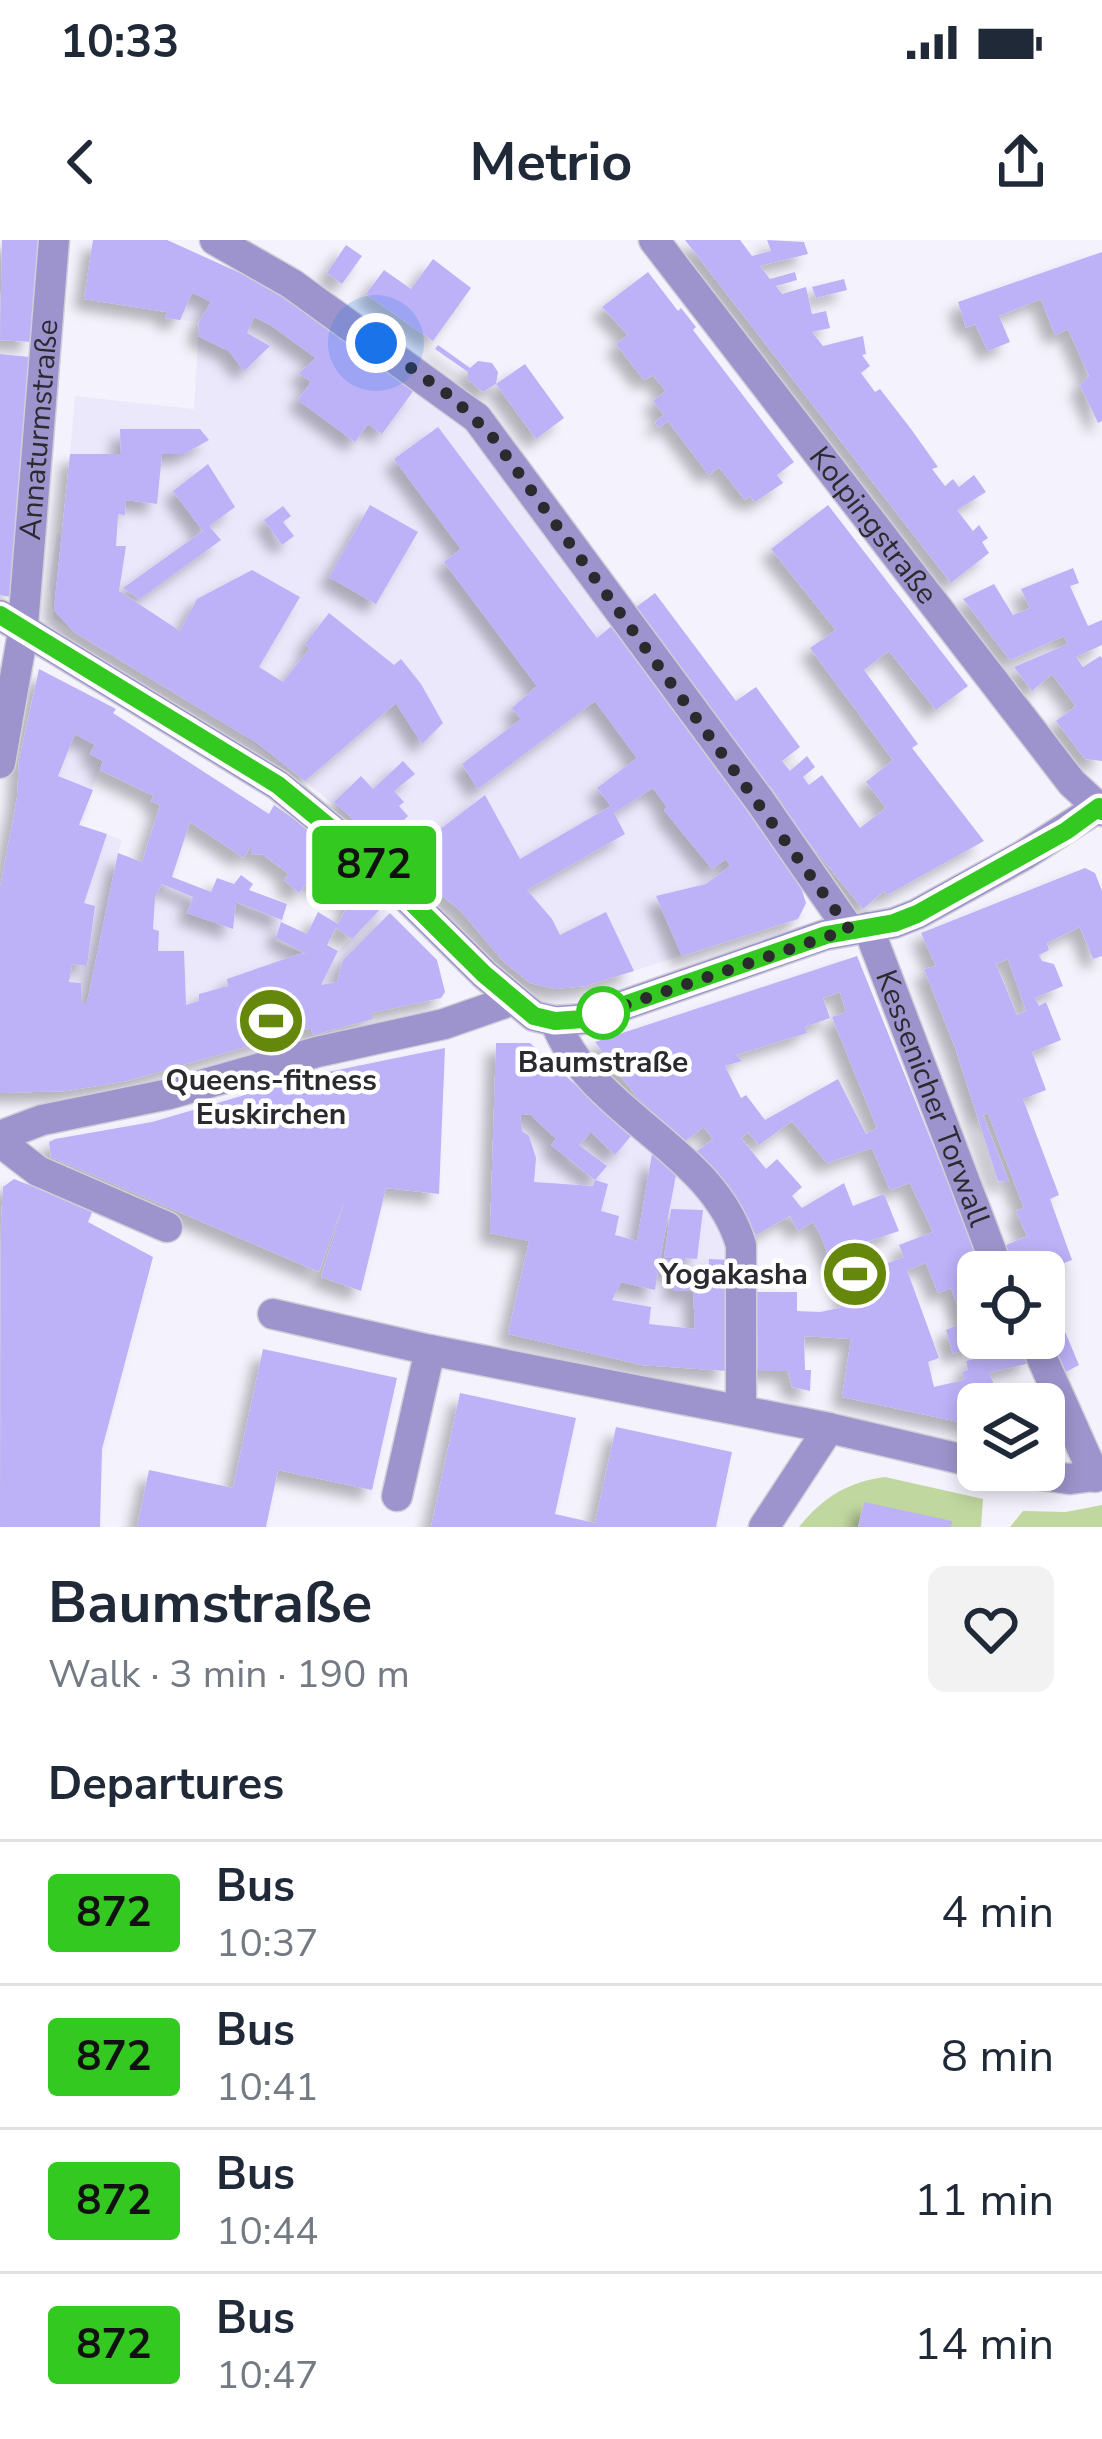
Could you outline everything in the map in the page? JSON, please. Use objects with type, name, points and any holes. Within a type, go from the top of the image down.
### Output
[{"type":"street","name":"Annaturmstraße","points":[[0,763],[11,621],[54,240]]},
{"type":"street","name":"Kessenicher Torwall","points":[[215,240],[292,284],[477,418],[858,928],[990,1251]]},
{"type":"street","name":"Kolpingstraße","points":[[654,240],[1072,782],[1101,808]]},
{"type":"street","points":[[11,621],[244,763],[307,807],[514,1000],[534,1016],[555,1021],[584,1019],[858,928],[894,923],[947,899],[1101,808]]},
{"type":"street","points":[[167,1227],[38,1171],[0,1139],[42,1120],[169,1094],[316,1052],[444,1024],[514,1000]]},
{"type":"street","points":[[555,1021],[563,1042],[599,1086],[708,1189],[735,1226],[741,1245],[741,1410]]},
{"type":"street","points":[[273,1314],[957,1458]]},
{"type":"street","points":[[397,1496],[430,1350]]},
{"type":"street","points":[[1043,1359],[1099,1476],[1065,1478]]},
{"type":"street","points":[[764,1527],[829,1428]]},
{"type":"shaded area","points":[[93,240],[167,240],[249,277],[287,297],[463,426],[800,884],[806,903],[798,919],[585,986],[555,989],[530,983],[503,961],[461,911],[305,781],[238,732],[54,619],[49,583],[57,533],[63,533],[75,396],[194,409],[199,322],[165,318],[166,311],[84,299]]},
{"type":"shaded area","points":[[39,669],[116,709],[90,753],[103,761],[79,824],[122,840],[118,853],[142,865],[282,920],[276,942],[302,953],[310,955],[317,939],[338,951],[383,907],[437,960],[445,992],[441,998],[372,1013],[373,1019],[313,1035],[310,1028],[127,1081],[66,1091],[0,1093],[0,888]]},
{"type":"shaded area","points":[[496,1043],[530,1043],[676,1175],[714,1216],[727,1241],[727,1371],[642,1365],[508,1334],[529,1242],[490,1233]]},
{"type":"green space","points":[[885,1477],[983,1499],[981,1527],[951,1527],[864,1502],[858,1527],[799,1527],[837,1493]]},
{"type":"green space","points":[[1102,1505],[1102,1527],[1010,1527],[1023,1511],[1066,1512]]},
{"type":"building","points":[[2,240],[41,240],[31,342],[0,340]]},
{"type":"building","points":[[93,240],[167,240],[249,277],[287,297],[414,390],[382,434],[368,424],[355,442],[298,400],[311,382],[299,373],[316,358],[272,326],[254,317],[247,333],[270,346],[244,371],[229,351],[198,336],[199,322],[211,302],[202,297],[192,293],[180,320],[165,318],[167,312],[84,299]]},
{"type":"building","points":[[685,240],[740,240],[752,256],[771,251],[767,240],[804,242],[808,254],[760,266],[770,279],[795,272],[797,280],[776,286],[782,294],[806,287],[812,314],[826,311],[830,328],[812,332],[823,346],[863,336],[866,354],[862,355],[870,366],[861,373],[911,429],[938,467],[932,469],[945,486],[953,479],[959,487],[974,475],[986,492],[957,510],[973,531],[979,525],[988,538],[982,542],[989,553],[951,583]]},
{"type":"building","points":[[346,245],[362,256],[342,284],[327,273]]},
{"type":"building","points":[[1102,252],[1102,421],[1098,423],[1080,385],[1089,376],[1068,329],[1055,335],[1041,299],[999,316],[1010,342],[988,351],[975,324],[966,328],[958,302]]},
{"type":"building","points":[[433,259],[471,288],[433,341],[366,294],[384,270],[411,289]]},
{"type":"building","points":[[648,272],[696,327],[693,330],[794,462],[777,475],[783,483],[755,502],[750,496],[745,500],[719,467],[709,475],[668,421],[659,428],[655,422],[664,415],[653,401],[666,391],[653,375],[644,380],[616,344],[628,335],[602,307]]},
{"type":"building","points":[[844,279],[847,290],[816,298],[812,287]]},
{"type":"building","points":[[438,345],[470,368],[478,361],[492,363],[498,372],[496,384],[483,392],[468,380],[468,372],[435,349]]},
{"type":"building","points":[[0,354],[30,357],[10,597],[0,595]]},
{"type":"building","points":[[525,364],[564,418],[536,439],[496,384]]},
{"type":"building","points":[[438,427],[597,638],[613,625],[708,752],[800,884],[806,903],[798,919],[682,956],[656,896],[706,884],[730,866],[726,859],[712,869],[664,810],[667,807],[653,788],[614,813],[625,834],[527,890],[560,935],[606,912],[634,971],[585,986],[555,989],[530,983],[503,961],[461,911],[404,865],[430,837],[485,795],[520,859],[611,806],[597,788],[637,758],[595,701],[478,789],[462,764],[521,719],[512,708],[537,686],[444,562],[461,549],[394,459]]},
{"type":"building","points":[[120,429],[200,429],[209,440],[184,454],[162,454],[157,504],[126,500],[125,515],[118,514],[116,546],[126,546],[119,591],[180,631],[197,599],[252,570],[300,597],[259,667],[283,682],[310,648],[305,644],[329,613],[394,665],[401,659],[443,723],[422,744],[396,703],[305,781],[257,743],[74,632],[54,610],[70,454],[121,454]]},
{"type":"building","points":[[208,464],[235,507],[209,526],[221,540],[140,599],[123,588],[203,531],[173,491]]},
{"type":"building","points":[[370,505],[418,532],[376,604],[329,577]]},
{"type":"building","points":[[828,505],[968,686],[936,710],[889,651],[864,670],[918,744],[912,748],[984,841],[887,895],[884,891],[863,909],[779,806],[783,803],[635,608],[655,593],[736,701],[756,687],[800,747],[782,761],[790,771],[807,756],[815,767],[803,777],[809,785],[822,775],[860,828],[886,808],[866,782],[893,760],[810,648],[836,630],[771,549]]},
{"type":"building","points":[[283,506],[291,516],[283,522],[294,536],[282,545],[264,520]]},
{"type":"building","points":[[1073,568],[1079,583],[1070,586],[1088,626],[1102,620],[1102,645],[1076,657],[1083,667],[1102,658],[1102,761],[1085,759],[1056,721],[1076,706],[1052,674],[1032,691],[1014,667],[1068,644],[1064,636],[1010,660],[963,599],[994,584],[1013,615],[1030,608],[1021,589]]},
{"type":"building","points":[[39,669],[116,709],[113,713],[269,814],[274,805],[318,836],[388,901],[352,939],[336,928],[327,945],[338,951],[321,985],[337,982],[343,960],[390,913],[437,960],[445,992],[441,998],[371,1013],[373,1019],[313,1035],[311,1028],[127,1081],[66,1091],[0,1093],[0,888],[17,798],[19,760]],"holes":[[[75,734],[95,745],[90,754],[103,761],[100,770],[154,796],[151,801],[160,805],[142,862],[118,853],[87,1003],[81,1003],[81,983],[69,982],[72,964],[87,966],[95,906],[84,903],[107,834],[79,825],[93,790],[58,776]],[[190,822],[244,858],[251,845],[251,855],[262,854],[289,874],[284,880],[299,893],[309,880],[320,889],[328,891],[331,886],[349,903],[338,924],[318,912],[307,934],[281,922],[276,938],[310,956],[302,953],[227,979],[228,986],[199,994],[199,1001],[186,1005],[184,951],[158,951],[159,931],[153,929],[155,897],[162,884],[193,897],[187,913],[233,929],[236,902],[282,920],[287,904],[249,890],[253,884],[241,875],[234,884],[217,878],[211,892],[172,877]]]},
{"type":"building","points":[[403,761],[415,774],[394,791],[408,816],[379,844],[334,802],[361,776],[373,789]]},
{"type":"building","points":[[1085,868],[1095,873],[1102,891],[1102,956],[1093,959],[1080,927],[1047,943],[1049,950],[1039,955],[1042,961],[1054,964],[1063,986],[1035,998],[1039,1006],[1046,1002],[1061,1040],[1032,1052],[1046,1090],[1023,1099],[1059,1195],[1050,1199],[1072,1260],[1065,1263],[1065,1251],[1006,1251],[1004,1246],[1027,1236],[1016,1211],[1024,1208],[988,1113],[983,1115],[1009,1182],[998,1181],[924,969],[936,966],[921,933]],"holes":[[[1008,959],[1026,1011],[1017,1015],[996,964]]]},
{"type":"building","points":[[857,956],[976,1251],[957,1251],[957,1304],[951,1288],[938,1293],[926,1263],[907,1270],[939,1358],[928,1362],[934,1387],[964,1380],[966,1361],[974,1359],[1029,1359],[1030,1363],[989,1373],[994,1383],[957,1383],[957,1422],[842,1397],[851,1339],[804,1336],[810,1391],[792,1387],[788,1371],[758,1371],[757,1292],[797,1292],[797,1311],[848,1306],[821,1236],[813,1222],[798,1231],[790,1216],[756,1235],[731,1195],[693,1154],[713,1139],[704,1127],[683,1143],[636,1096],[595,1042]],"holes":[[[840,992],[846,1012],[832,1017],[877,1128],[866,1134],[838,1079],[765,1120],[746,1095],[741,1098],[725,1066],[742,1061],[736,1055],[807,1033],[805,1027],[830,1018],[823,998]],[[792,1121],[827,1163],[872,1148],[890,1190],[910,1183],[933,1232],[899,1245],[904,1257],[877,1267],[867,1242],[899,1231],[884,1194],[853,1206],[844,1183],[802,1208],[792,1196],[802,1187],[777,1159],[766,1169],[741,1138],[748,1132],[759,1145]]]},
{"type":"building","points":[[496,1043],[530,1043],[631,1136],[615,1155],[591,1132],[579,1145],[607,1166],[595,1180],[608,1184],[601,1211],[619,1216],[615,1235],[637,1241],[652,1154],[676,1175],[660,1259],[679,1259],[664,1257],[671,1209],[703,1210],[697,1259],[685,1258],[684,1271],[709,1272],[709,1259],[728,1260],[727,1371],[642,1365],[508,1334],[529,1241],[490,1233]],"holes":[[[530,1114],[556,1139],[551,1145],[595,1180],[593,1186],[534,1182],[536,1158],[529,1136],[522,1131],[520,1115]],[[658,1270],[674,1270],[673,1291],[693,1291],[695,1329],[649,1324],[651,1307],[612,1300],[621,1282],[655,1290]]]},
{"type":"building","points":[[445,1048],[439,1194],[386,1188],[361,1291],[321,1277],[347,1193],[319,1272],[51,1157],[49,1142],[55,1139],[152,1122],[313,1075]]},
{"type":"building","points":[[14,1179],[93,1210],[88,1222],[153,1257],[102,1449],[100,1527],[0,1527],[1,1222],[3,1187]]},
{"type":"building","points":[[957,1325],[957,1353],[953,1354],[946,1330]]},
{"type":"building","points":[[1065,1332],[1079,1365],[1064,1373],[1057,1359],[1065,1359]]},
{"type":"building","points":[[263,1349],[397,1378],[372,1490],[278,1470],[266,1527],[137,1527],[149,1470],[233,1488]]},
{"type":"building","points":[[460,1393],[576,1418],[555,1514],[595,1523],[616,1427],[732,1452],[716,1527],[431,1527]]},
{"type":"building","points":[[864,1502],[952,1521],[951,1527],[858,1527]]},
{"type":"bus line","name":"872","points":[[0,615],[278,785],[369,860],[505,994],[543,1020],[584,1019],[826,935],[894,923],[947,899],[1099,807],[1102,811]]},
{"type":"place","name":"Baumstraße","points":[[603,1013]]},
{"type":"place","name":"Queens-fitness Euskirchen","points":[[271,1021]]},
{"type":"place","name":"Yogakasha","points":[[855,1274]]},
{"type":"route","points":[[376,343],[453,398],[491,435],[849,929],[599,1014],[603,1013]]}]
